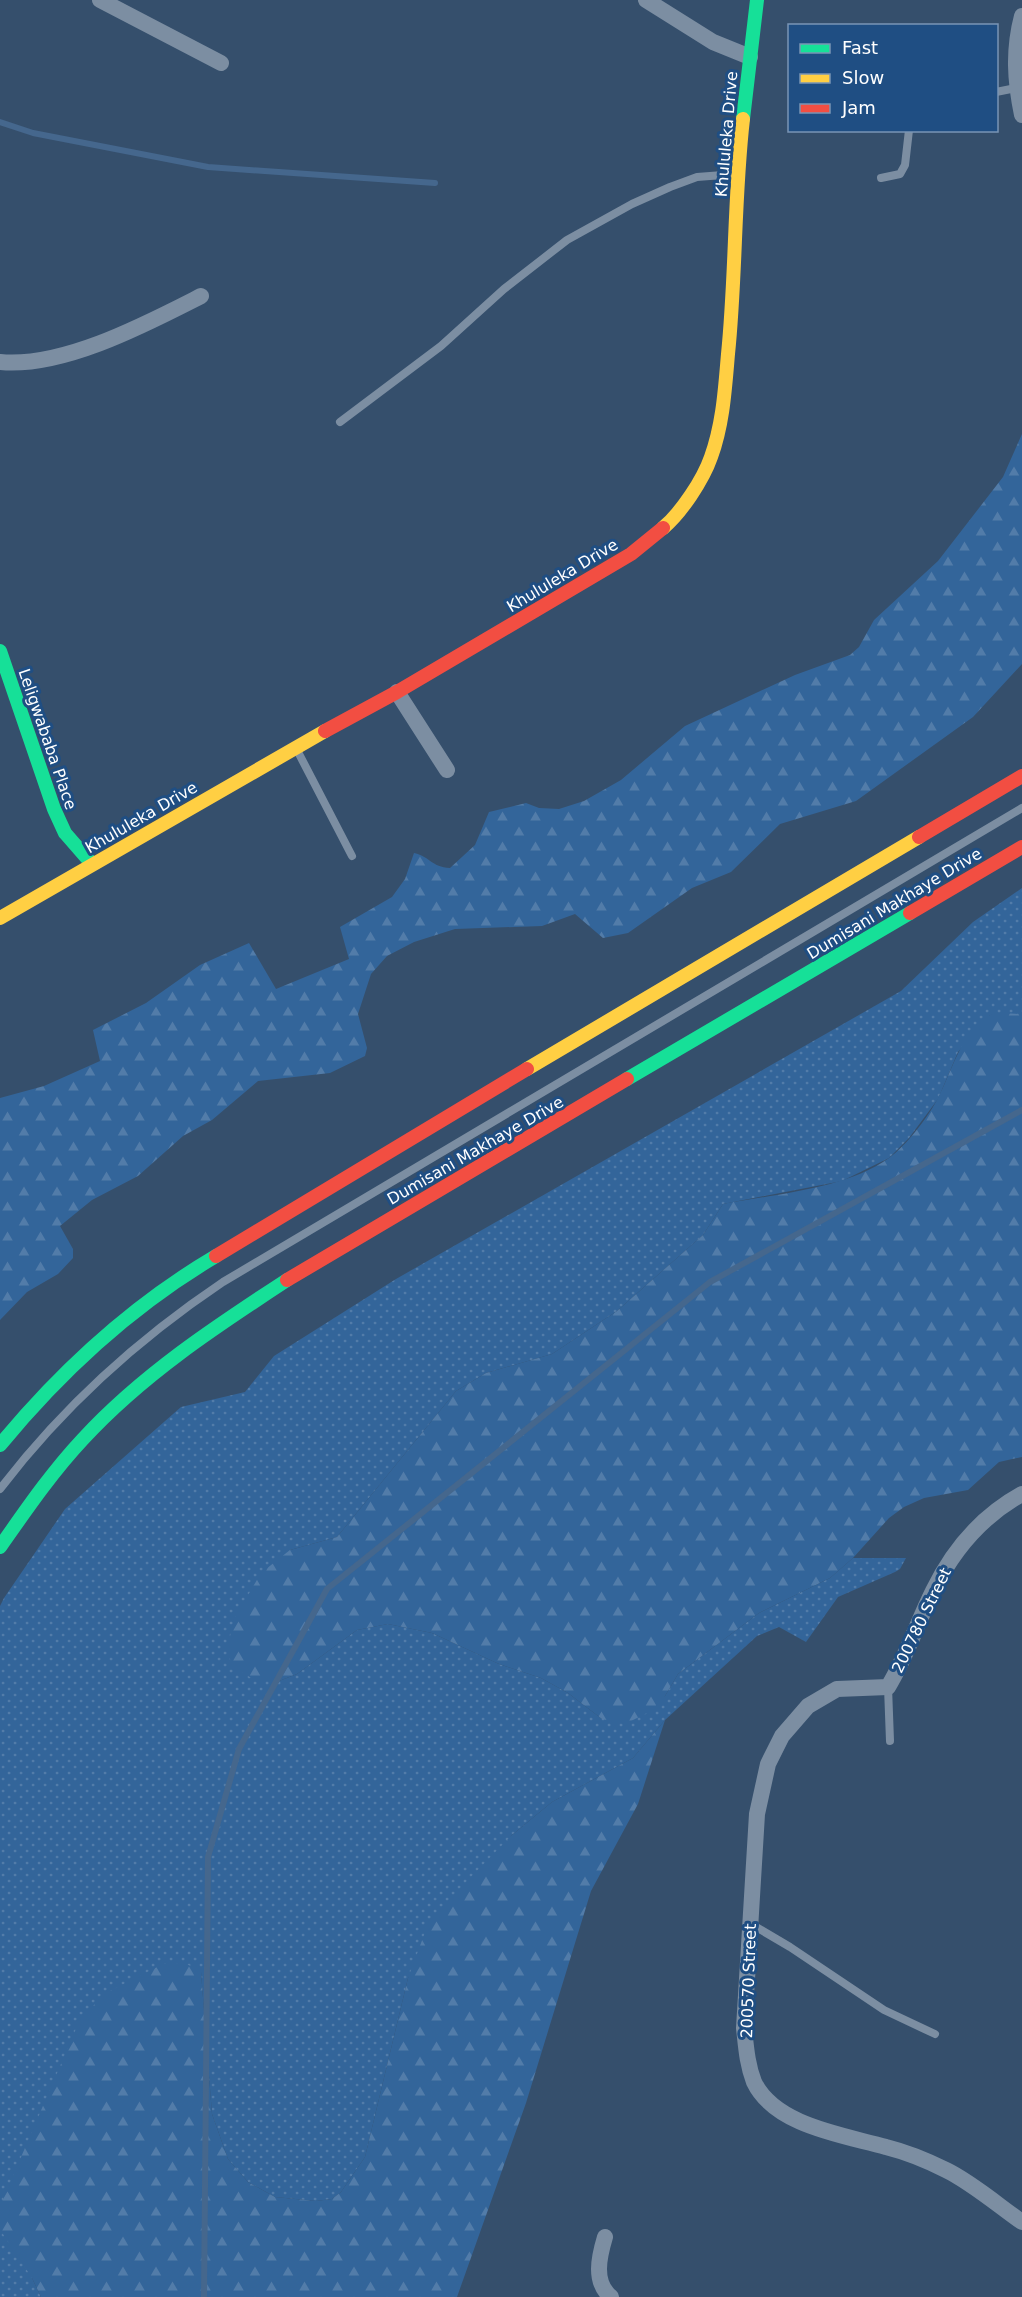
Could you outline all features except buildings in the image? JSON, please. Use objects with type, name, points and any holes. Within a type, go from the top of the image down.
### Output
[{"type":"main road","name":"Khululeka Drive","points":[[0,918],[296,747],[397,692],[631,554],[672,521],[693,492],[711,458],[723,411],[734,293],[736,174],[757,0]]},
{"type":"main road","name":"Leligwababa Place","points":[[0,651],[54,809],[65,833],[92,864]]},
{"type":"main road","points":[[0,1444],[34,1404],[69,1369],[121,1323],[192,1269],[1022,777]]},
{"type":"main road","name":"Dumisani Makhaye Drive","points":[[0,1547],[59,1466],[92,1430],[158,1369],[223,1321],[288,1279],[1022,847]]},
{"type":"street","points":[[100,0],[221,63]]},
{"type":"street","points":[[646,0],[713,42],[750,57]]},
{"type":"street","points":[[1022,16],[1015,54],[1016,88],[1022,115]]},
{"type":"street","points":[[0,362],[40,360],[80,350],[123,335],[201,296]]},
{"type":"street","points":[[397,692],[447,770]]},
{"type":"street","name":"200780 Street","points":[[888,1687],[902,1664],[932,1592],[954,1554],[986,1518],[1022,1494]]},
{"type":"street","name":"200570 Street","points":[[888,1687],[837,1689],[808,1706],[782,1736],[768,1764],[757,1814],[745,2000],[746,2056],[755,2082],[767,2098],[793,2119],[813,2127],[890,2148],[947,2170],[1022,2222]]},
{"type":"street","points":[[605,2237],[599,2256],[599,2273],[606,2292],[611,2297]]},
{"type":"lane","points":[[998,92],[1016,88]]},
{"type":"lane","points":[[881,178],[900,174],[905,165],[909,132]]},
{"type":"lane","points":[[340,422],[441,346],[504,289],[567,240],[632,204],[670,187],[697,177],[736,174]]},
{"type":"lane","points":[[296,747],[352,856]]},
{"type":"lane","points":[[0,1489],[56,1422],[95,1383],[140,1343],[215,1287],[1022,808]]},
{"type":"lane","name":"200780 Street","points":[[888,1687],[890,1741]]},
{"type":"lane","points":[[750,1923],[884,2010],[935,2034]]},
{"type":"green space","points":[[1022,434],[1022,664],[973,717],[856,801],[780,824],[731,872],[692,888],[628,933],[603,938],[575,914],[542,926],[455,929],[414,942],[387,956],[371,974],[358,1014],[367,1048],[365,1056],[330,1073],[258,1081],[212,1120],[183,1136],[138,1176],[92,1200],[60,1226],[73,1249],[73,1258],[58,1274],[27,1292],[0,1320],[0,1098],[44,1086],[100,1061],[93,1030],[146,1003],[200,965],[249,943],[276,989],[349,959],[340,927],[392,897],[405,879],[414,853],[439,866],[450,868],[475,845],[489,812],[526,803],[539,808],[559,809],[584,801],[621,780],[685,726],[795,675],[850,655],[859,647],[874,620],[938,561],[1003,477]]},
{"type":"green space","points":[[1022,888],[1022,1014],[990,1015],[958,1052],[938,1099],[909,1138],[889,1158],[842,1181],[723,1204],[703,1235],[617,1311],[552,1354],[486,1373],[456,1391],[337,1537],[290,1550],[279,1681],[297,1674],[357,1630],[388,1624],[432,1633],[499,1664],[541,1678],[568,1693],[602,1719],[665,1696],[678,1674],[759,1613],[830,1578],[853,1558],[906,1558],[900,1569],[838,1597],[806,1642],[779,1627],[757,1636],[665,1720],[633,1758],[552,1802],[512,1835],[408,1978],[365,2157],[341,2192],[332,2199],[316,2201],[275,2197],[248,2182],[228,2159],[212,2114],[201,1972],[32,2278],[41,2297],[0,2297],[0,1606],[65,1509],[181,1407],[245,1392],[274,1356],[396,1279],[901,991],[973,922]]},
{"type":"green space","points":[[1001,1013],[1022,1014],[1022,1457],[999,1462],[968,1490],[924,1498],[904,1507],[889,1518],[853,1558],[830,1578],[759,1613],[678,1674],[665,1696],[651,1711],[625,1724],[602,1719],[568,1693],[541,1678],[499,1664],[432,1633],[388,1624],[357,1630],[297,1674],[279,1681],[255,1680],[231,1666],[228,1645],[234,1619],[261,1573],[290,1550],[337,1537],[456,1391],[486,1373],[552,1354],[617,1311],[703,1235],[723,1204],[831,1184],[852,1177],[889,1158],[910,1138],[929,1113],[959,1051],[981,1019]]},
{"type":"green space","points":[[665,1720],[638,1804],[591,1891],[526,2103],[457,2297],[41,2297],[32,2278],[1,2231],[1,2204],[81,2017],[108,1992],[163,1964],[185,1963],[201,1972],[212,2114],[228,2159],[248,2182],[275,2197],[316,2201],[332,2199],[341,2192],[365,2157],[408,1978],[430,1919],[512,1835],[552,1802],[633,1758]]},
{"type":"waterway","points":[[0,122],[33,133],[208,167],[435,183]]},
{"type":"waterway","points":[[204,2297],[208,1857],[239,1749],[327,1589],[710,1282],[1022,1110]]},
{"type":"traffic: fast","points":[[743,119],[757,0]]},
{"type":"traffic: fast","points":[[0,651],[54,809],[65,833],[92,864]]},
{"type":"traffic: fast","points":[[627,1079],[910,913]]},
{"type":"traffic: fast","points":[[0,1445],[48,1391],[100,1341],[156,1296],[216,1256]]},
{"type":"traffic: fast","points":[[0,1547],[61,1465],[106,1416],[180,1353],[287,1280]]},
{"type":"traffic: slow","points":[[663,528],[684,505],[703,476],[715,445],[721,419],[731,325],[743,119]]},
{"type":"traffic: slow","points":[[0,918],[325,731]]},
{"type":"traffic: slow","points":[[527,1069],[919,837]]},
{"type":"traffic: jam","points":[[325,731],[397,692],[631,554],[663,528]]},
{"type":"traffic: jam","points":[[919,837],[1022,776]]},
{"type":"traffic: jam","points":[[910,913],[1022,847]]},
{"type":"traffic: jam","points":[[216,1256],[527,1069]]},
{"type":"traffic: jam","points":[[287,1280],[627,1079]]}]
